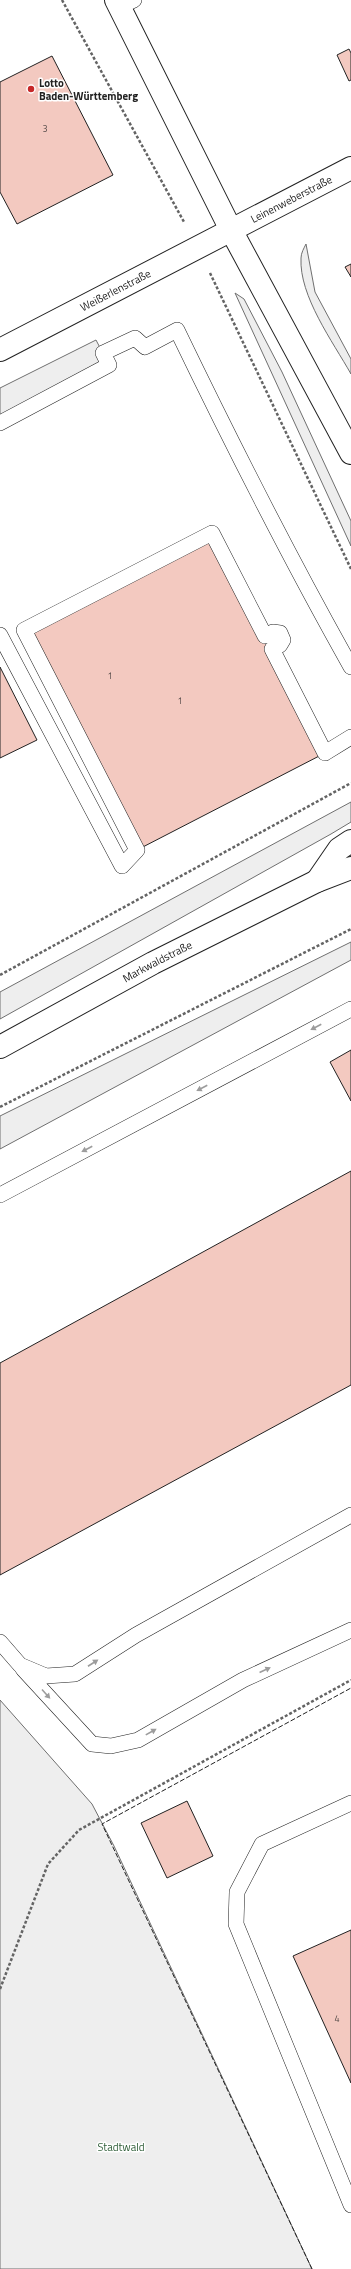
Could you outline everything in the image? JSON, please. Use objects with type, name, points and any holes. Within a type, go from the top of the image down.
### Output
[{"type":"street","points":[[123,2],[231,230],[351,453]]},
{"type":"street","name":"Leinenweberstraße","points":[[231,230],[351,168]]},
{"type":"street","name":"Weißerlenstraße","points":[[0,350],[231,230]]},
{"type":"street","name":"Markwaldstraße","points":[[317,881],[339,849],[351,841]]},
{"type":"street","name":"Markwaldstraße","points":[[0,1047],[153,962],[317,881],[351,868]]},
{"type":"street","points":[[317,881],[351,882]]},
{"type":"lane","points":[[0,423],[109,366],[103,353],[135,338],[145,347],[177,330],[234,446],[312,598],[351,667]]},
{"type":"lane","points":[[0,635],[122,866],[138,850],[24,630],[212,534],[265,636],[273,632],[280,633],[283,640],[280,645],[272,649],[325,753],[351,737]]},
{"type":"lane","points":[[0,1195],[351,1009]]},
{"type":"lane","points":[[20,1665],[46,1676],[75,1674],[136,1635],[351,1515]]},
{"type":"lane","points":[[0,1642],[92,1744],[111,1746],[138,1740],[243,1680],[351,1630]]},
{"type":"lane","points":[[351,1803],[262,1844],[237,1892],[236,1924],[351,2205]]},
{"type":"path","points":[[62,0],[198,247],[268,399],[351,569]]},
{"type":"path","points":[[0,975],[351,783]]},
{"type":"path","points":[[0,1107],[351,929]]},
{"type":"path","points":[[0,1989],[48,1864],[79,1830],[351,1680]]},
{"type":"green space","points":[[306,244],[315,292],[351,359],[351,374],[318,318],[305,288],[301,258]]},
{"type":"green space","points":[[235,293],[244,299],[282,372],[351,521],[351,546]]},
{"type":"green space","points":[[96,340],[109,365],[0,423],[0,388]]},
{"type":"green space","points":[[351,802],[351,822],[0,1019],[0,992]]},
{"type":"green space","points":[[351,942],[351,960],[0,1149],[0,1116]]},
{"type":"green space","name":"Stadtwald","points":[[0,1700],[92,1804],[114,1846],[312,2269],[0,2269]]},
{"type":"building","points":[[349,49],[351,53],[351,80],[349,81],[337,55]]},
{"type":"building","points":[[52,56],[113,175],[17,224],[0,192],[0,82]]},
{"type":"building","points":[[351,264],[351,277],[345,267]]},
{"type":"building","points":[[212,533],[325,753],[137,850],[24,630]]},
{"type":"building","points":[[0,667],[37,740],[0,758]]},
{"type":"building","points":[[351,1050],[351,1101],[330,1062]]},
{"type":"building","points":[[351,1171],[351,1385],[0,1575],[0,1363]]},
{"type":"building","points":[[187,1801],[213,1856],[167,1878],[141,1823]]},
{"type":"building","points":[[351,1930],[351,2083],[293,1956]]},
{"type":"fence","points":[[312,2269],[102,1824],[351,1688]]},
{"type":"place","name":"Lotto Baden-Württemberg","points":[[31,89]]}]
